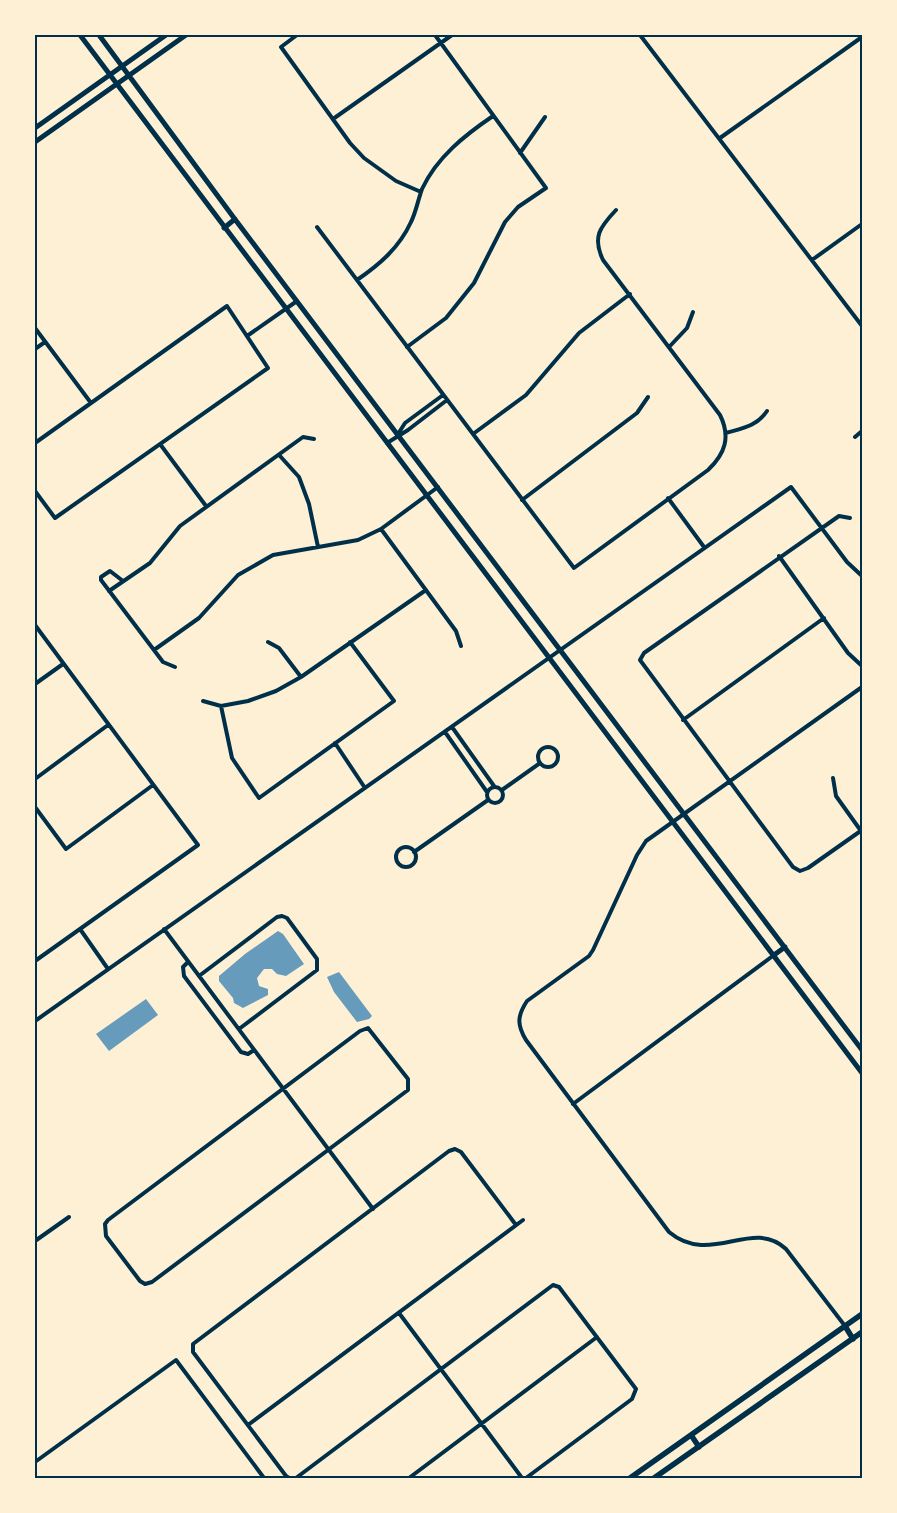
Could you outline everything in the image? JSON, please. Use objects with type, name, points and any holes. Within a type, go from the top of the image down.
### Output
[{"type":"main road","points":[[80,35],[427,496],[675,819],[862,1073]]},
{"type":"main road","points":[[99,35],[235,219],[862,1050]]},
{"type":"main road","points":[[35,128],[166,35]]},
{"type":"main road","points":[[35,142],[186,35]]},
{"type":"main road","points":[[224,228],[235,219]]},
{"type":"main road","points":[[774,956],[785,947]]},
{"type":"main road","points":[[630,1478],[862,1314]]},
{"type":"main road","points":[[845,1326],[853,1338]]},
{"type":"main road","points":[[654,1478],[862,1332]]},
{"type":"main road","points":[[691,1435],[699,1446]]},
{"type":"street","points":[[297,35],[281,47],[350,144],[364,158],[396,181],[421,192]]},
{"type":"street","points":[[407,346],[446,318],[474,284],[505,222],[518,207],[546,188],[435,35]]},
{"type":"street","points":[[333,119],[452,35]]},
{"type":"street","points":[[640,35],[862,326]]},
{"type":"street","points":[[720,138],[862,37]]},
{"type":"street","points":[[357,280],[379,265],[403,238],[412,221],[421,192],[441,160],[453,146],[493,116]]},
{"type":"street","points":[[520,153],[545,117]]},
{"type":"street","points":[[317,227],[574,568],[717,462],[726,444],[726,433],[720,415],[670,346],[603,260],[598,249],[600,228],[616,210]]},
{"type":"street","points":[[812,260],[862,224]]},
{"type":"street","points":[[472,434],[526,395],[579,333],[630,294]]},
{"type":"street","points":[[247,336],[297,301]]},
{"type":"street","points":[[35,443],[227,306],[268,368],[55,518],[35,491]]},
{"type":"street","points":[[670,346],[687,328],[693,312]]},
{"type":"street","points":[[35,328],[91,403]]},
{"type":"street","points":[[35,349],[45,342]]},
{"type":"street","points":[[387,443],[398,434],[405,424],[443,394]]},
{"type":"street","points":[[522,500],[637,413],[648,397]]},
{"type":"street","points":[[398,434],[408,430],[447,400]]},
{"type":"street","points":[[726,433],[754,425],[761,420],[767,410]]},
{"type":"street","points":[[855,436],[862,432]]},
{"type":"street","points":[[109,591],[150,563],[180,526],[206,506],[280,456],[304,437],[314,439]]},
{"type":"street","points":[[160,444],[206,506]]},
{"type":"street","points":[[280,456],[299,477],[308,504],[318,547]]},
{"type":"street","points":[[154,650],[199,618],[238,575],[273,555],[358,540],[381,529],[438,487]]},
{"type":"street","points":[[35,1021],[791,487],[847,562],[862,576]]},
{"type":"street","points":[[668,498],[704,547]]},
{"type":"street","points":[[833,778],[836,796],[861,830],[808,868],[800,870],[793,867],[640,660],[644,653],[779,556],[840,516],[850,518]]},
{"type":"street","points":[[381,529],[456,631],[461,646]]},
{"type":"street","points":[[779,556],[848,654],[862,666]]},
{"type":"street","points":[[123,581],[115,573],[105,572],[101,580],[164,662],[175,667]]},
{"type":"street","points":[[203,701],[221,706],[248,701],[266,695],[301,677],[426,590]]},
{"type":"street","points":[[683,720],[824,618]]},
{"type":"street","points":[[35,624],[198,845],[35,961]]},
{"type":"street","points":[[268,642],[280,648],[301,677]]},
{"type":"street","points":[[221,706],[232,758],[260,798],[394,701],[350,642]]},
{"type":"street","points":[[35,684],[63,664]]},
{"type":"street","points":[[845,1326],[789,1252],[778,1242],[757,1237],[702,1246],[678,1240],[669,1232],[520,1030],[520,1011],[527,1001],[589,956],[640,849],[675,819],[862,687]]},
{"type":"street","points":[[35,779],[108,725]]},
{"type":"street","points":[[452,727],[494,786],[502,790]]},
{"type":"street","points":[[445,732],[487,792],[488,800]]},
{"type":"street","points":[[335,743],[366,788]]},
{"type":"street","points":[[551,748],[556,752],[558,758],[554,765],[548,767],[540,763],[538,757],[542,749],[551,748]]},
{"type":"street","points":[[502,790],[540,763]]},
{"type":"street","points":[[35,807],[66,849],[153,785]]},
{"type":"street","points":[[487,792],[494,786]]},
{"type":"street","points":[[488,800],[495,803],[500,801],[503,794],[502,790]]},
{"type":"street","points":[[414,852],[488,800]]},
{"type":"street","points":[[406,848],[414,852],[416,858],[411,866],[402,866],[397,862],[396,855],[400,850],[406,848]]},
{"type":"street","points":[[199,976],[277,917],[287,918],[312,952],[318,965],[317,970],[239,1029]]},
{"type":"street","points":[[80,929],[108,969]]},
{"type":"street","points":[[164,930],[373,1209]]},
{"type":"street","points":[[573,1104],[774,956]]},
{"type":"street","points":[[188,962],[183,967],[184,976],[245,1055],[254,1050]]},
{"type":"street","points":[[368,1028],[408,1079],[409,1085],[408,1090],[152,1282],[145,1284],[140,1281],[104,1231],[108,1220],[283,1088],[368,1028]]},
{"type":"street","points":[[290,1478],[286,1476],[193,1352],[193,1344],[449,1151],[455,1149],[461,1152],[516,1225]]},
{"type":"street","points":[[35,1242],[69,1217]]},
{"type":"street","points":[[248,1425],[523,1220]]},
{"type":"street","points":[[296,1478],[553,1285],[559,1286],[636,1389],[632,1399],[526,1478]]},
{"type":"street","points":[[398,1313],[522,1478]]},
{"type":"street","points":[[409,1478],[597,1337]]},
{"type":"street","points":[[35,1462],[176,1360],[264,1478]]},
{"type":"water","points":[[278,931],[283,934],[304,964],[286,976],[277,974],[272,969],[264,969],[257,978],[259,986],[268,989],[268,995],[243,1008],[234,1003],[233,998],[219,981],[219,976],[245,954]]},
{"type":"water","points":[[339,972],[372,1016],[369,1019],[357,1022],[334,992],[327,977]]},
{"type":"water","points":[[146,999],[158,1015],[109,1051],[96,1034]]}]
